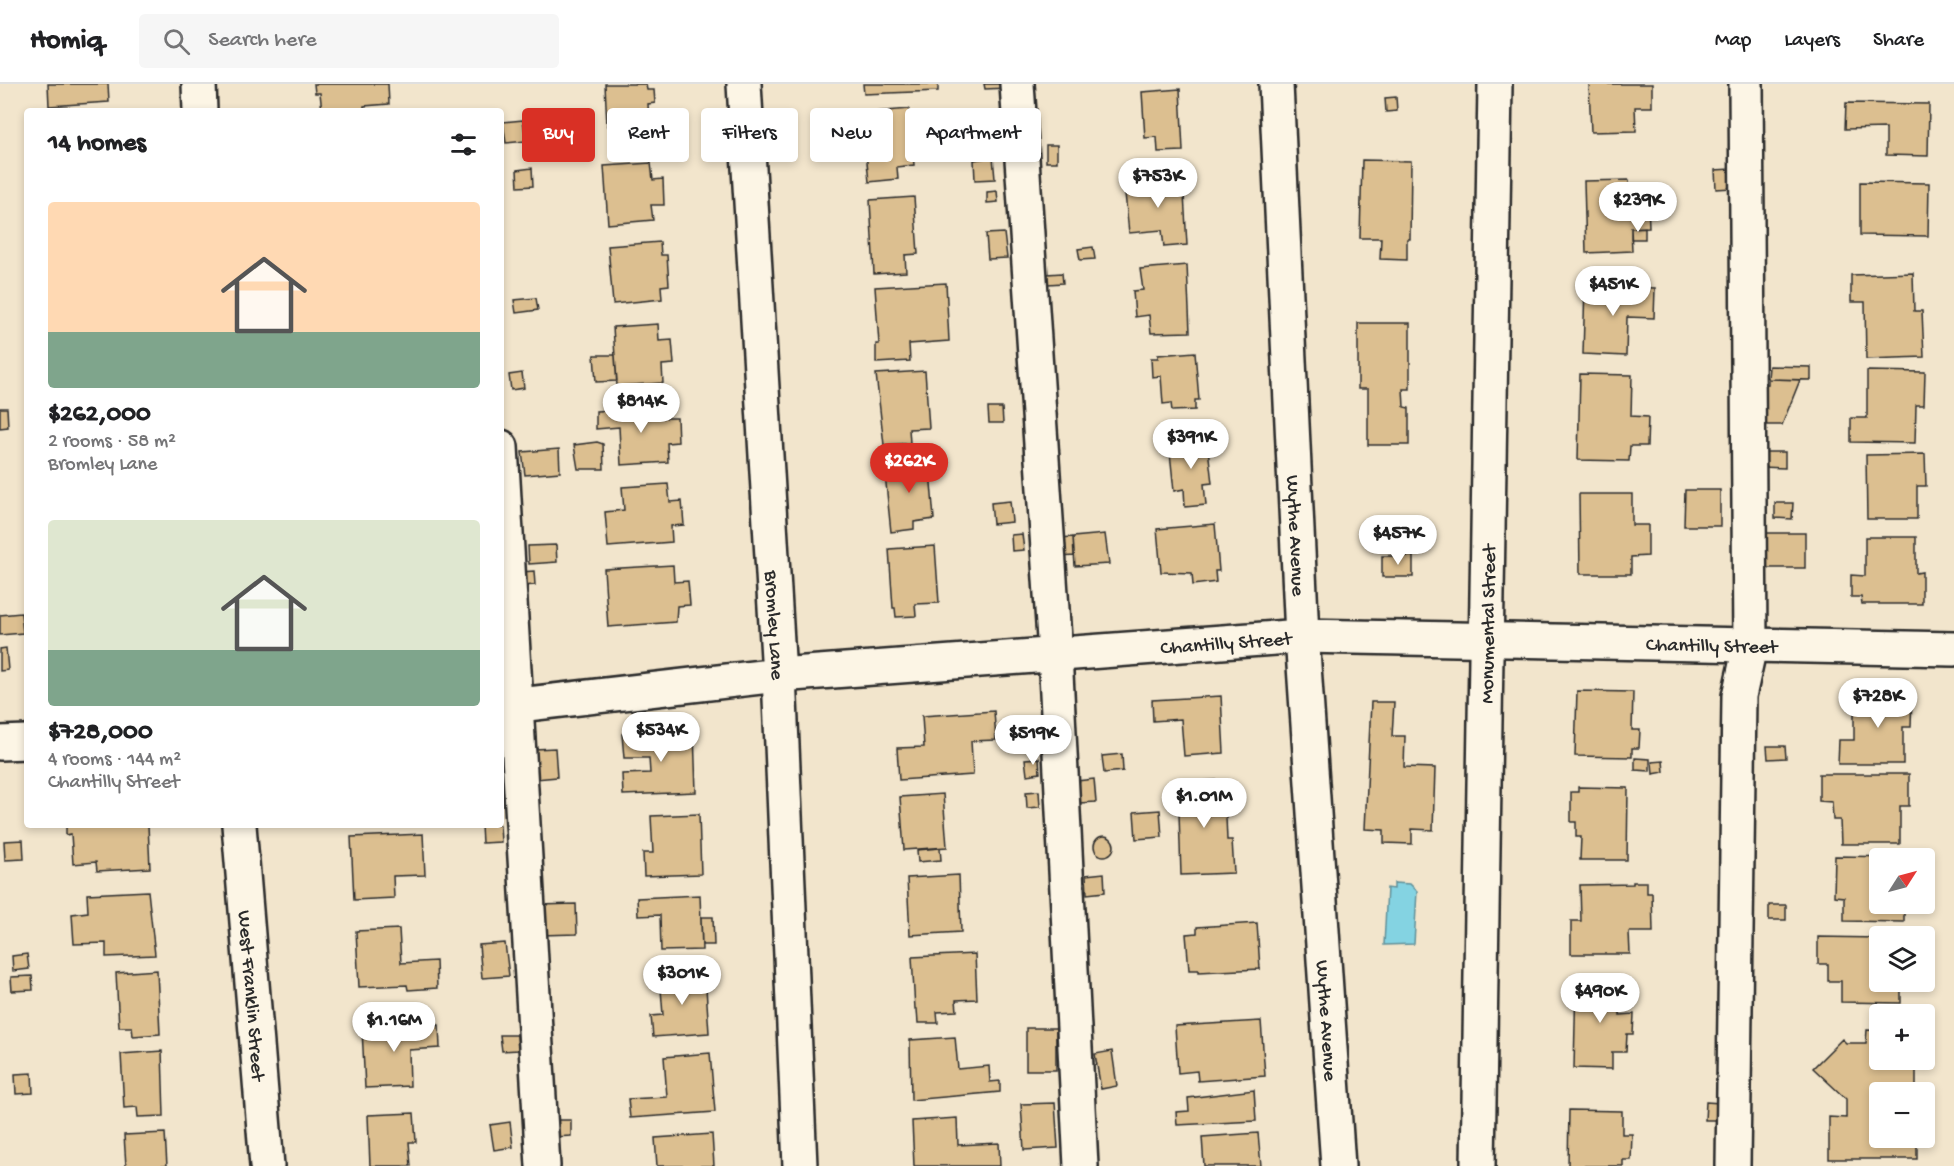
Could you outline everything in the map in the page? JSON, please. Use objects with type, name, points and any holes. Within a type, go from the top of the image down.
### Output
[{"type":"street","points":[[199,84],[200,108]]},
{"type":"street","name":"Bromley Lane","points":[[744,84],[779,675],[800,1166]]},
{"type":"street","points":[[1017,84],[1055,654],[1081,1166]]},
{"type":"street","name":"Wythe Avenue","points":[[1276,84],[1302,636],[1338,1166]]},
{"type":"street","name":"Monumental Street","points":[[1478,1166],[1495,84]]},
{"type":"street","points":[[1734,1166],[1739,696],[1750,646],[1746,84]]},
{"type":"street","points":[[504,558],[508,706],[543,1166]]},
{"type":"street","name":"Chantilly Street","points":[[508,706],[779,675],[1302,636],[1954,649]]},
{"type":"street","points":[[0,743],[24,742]]},
{"type":"street","name":"West Franklin Street","points":[[239,828],[267,1166]]},
{"type":"water","points":[[1394,883],[1410,884],[1417,891],[1414,944],[1384,945],[1387,888],[1394,889]]},
{"type":"building","points":[[48,84],[108,84],[109,102],[49,106]]},
{"type":"building","points":[[314,84],[388,84],[389,104],[364,106],[364,108],[322,108],[320,93],[315,93]]},
{"type":"building","points":[[605,84],[646,84],[647,90],[654,90],[655,103],[648,104],[648,108],[607,108],[607,126]]},
{"type":"building","points":[[863,84],[938,84],[938,91],[864,94]]},
{"type":"building","points":[[984,84],[1006,84],[1006,88],[985,89]]},
{"type":"building","points":[[1589,84],[1652,84],[1652,107],[1635,107],[1636,131],[1591,132]]},
{"type":"building","points":[[1180,89],[1183,151],[1158,152],[1157,137],[1145,138],[1142,92]]},
{"type":"building","points":[[1396,97],[1397,111],[1386,112],[1385,98]]},
{"type":"building","points":[[1846,103],[1929,104],[1928,156],[1886,155],[1886,128],[1845,129]]},
{"type":"building","points":[[905,109],[905,162],[914,162],[914,165],[897,167],[898,179],[869,182],[867,162],[893,162],[893,110]]},
{"type":"building","points":[[522,120],[522,141],[506,143],[504,122]]},
{"type":"building","points":[[1046,145],[1057,145],[1057,162],[1046,162]]},
{"type":"building","points":[[1362,160],[1411,161],[1410,239],[1407,239],[1407,260],[1380,259],[1381,238],[1360,238]]},
{"type":"building","points":[[974,162],[993,162],[995,179],[975,180]]},
{"type":"building","points":[[651,163],[653,180],[663,179],[664,205],[651,205],[653,220],[608,224],[604,166]]},
{"type":"building","points":[[532,168],[533,186],[518,187],[517,170]]},
{"type":"building","points":[[1731,169],[1732,188],[1716,189],[1715,170]]},
{"type":"building","points":[[1183,178],[1187,245],[1164,247],[1162,230],[1129,233],[1124,183]]},
{"type":"building","points":[[1629,180],[1630,202],[1648,202],[1649,227],[1631,228],[1632,251],[1586,253],[1584,181]]},
{"type":"building","points":[[1860,182],[1929,183],[1928,236],[1860,235]]},
{"type":"building","points":[[997,191],[998,202],[987,203],[987,192]]},
{"type":"building","points":[[914,197],[918,254],[905,255],[906,272],[874,274],[870,200]]},
{"type":"building","points":[[1645,227],[1645,239],[1631,239],[1631,228]]},
{"type":"building","points":[[1004,233],[1007,258],[988,259],[986,234]]},
{"type":"building","points":[[660,242],[661,255],[667,255],[669,285],[661,286],[662,299],[613,304],[608,246]]},
{"type":"building","points":[[1093,247],[1095,259],[1080,260],[1078,249]]},
{"type":"building","points":[[1187,265],[1190,332],[1151,333],[1149,315],[1135,317],[1133,291],[1143,290],[1140,269]]},
{"type":"building","points":[[1062,273],[1063,283],[1048,284],[1047,274]]},
{"type":"building","points":[[1913,273],[1914,311],[1922,311],[1924,357],[1866,359],[1865,302],[1851,302],[1851,275]]},
{"type":"building","points":[[946,283],[949,341],[909,344],[910,361],[876,363],[876,344],[879,344],[875,287]]},
{"type":"building","points":[[1585,286],[1655,288],[1654,318],[1627,317],[1626,356],[1583,354]]},
{"type":"building","points":[[536,298],[538,310],[516,313],[514,300]]},
{"type":"building","points":[[1358,323],[1410,323],[1410,389],[1403,389],[1404,407],[1409,408],[1409,445],[1368,445],[1368,389],[1358,389]]},
{"type":"building","points":[[658,324],[659,341],[672,340],[674,364],[662,365],[663,383],[617,386],[613,327]]},
{"type":"building","points":[[1195,352],[1199,400],[1195,400],[1195,410],[1172,411],[1171,403],[1163,404],[1161,376],[1152,377],[1151,358],[1158,358],[1158,355]]},
{"type":"building","points":[[594,355],[615,355],[617,381],[596,382]]},
{"type":"building","points":[[1769,366],[1811,367],[1811,380],[1768,379]]},
{"type":"building","points":[[925,371],[929,428],[909,429],[910,443],[884,445],[876,374]]},
{"type":"building","points":[[1867,371],[1925,372],[1924,405],[1916,405],[1915,443],[1851,442],[1851,418],[1867,418]]},
{"type":"building","points":[[522,373],[524,388],[511,390],[509,375]]},
{"type":"building","points":[[1580,374],[1632,375],[1631,416],[1648,417],[1647,446],[1630,446],[1629,461],[1578,460]]},
{"type":"building","points":[[1768,379],[1800,380],[1782,425],[1756,425],[1761,385],[1768,384]]},
{"type":"building","points":[[0,408],[7,408],[8,427],[0,428]]},
{"type":"building","points":[[662,408],[662,418],[677,418],[678,442],[667,443],[668,462],[621,465],[619,427],[596,429],[596,411]]},
{"type":"building","points":[[988,408],[1002,408],[1003,423],[989,423]]},
{"type":"building","points":[[1207,440],[1212,483],[1204,484],[1206,505],[1185,507],[1184,489],[1174,491],[1169,443]]},
{"type":"building","points":[[597,442],[603,444],[604,469],[578,469],[574,445]]},
{"type":"building","points":[[559,449],[560,472],[525,475],[522,452]]},
{"type":"building","points":[[1763,452],[1785,452],[1785,468],[1762,467]]},
{"type":"building","points":[[1925,454],[1926,486],[1917,486],[1917,519],[1867,519],[1866,455]]},
{"type":"building","points":[[929,459],[934,519],[914,522],[914,529],[891,532],[884,464]]},
{"type":"building","points":[[668,484],[670,502],[682,501],[684,525],[671,526],[672,542],[608,547],[605,512],[624,510],[622,487]]},
{"type":"building","points":[[1685,490],[1720,490],[1720,526],[1684,526]]},
{"type":"building","points":[[1579,494],[1632,494],[1632,525],[1648,525],[1648,556],[1631,557],[1631,574],[1580,574]]},
{"type":"building","points":[[1010,501],[1012,522],[993,524],[991,503]]},
{"type":"building","points":[[1775,503],[1793,503],[1792,519],[1775,518]]},
{"type":"building","points":[[1215,524],[1219,571],[1215,571],[1216,582],[1193,585],[1192,573],[1161,572],[1157,529]]},
{"type":"building","points":[[1767,533],[1805,533],[1805,568],[1767,568]]},
{"type":"building","points":[[1022,534],[1024,550],[1012,551],[1011,535]]},
{"type":"building","points":[[1105,534],[1109,564],[1075,566],[1073,537]]},
{"type":"building","points":[[1073,537],[1074,556],[1060,557],[1059,538]]},
{"type":"building","points":[[1865,537],[1916,537],[1916,573],[1922,572],[1922,604],[1862,604],[1861,597],[1851,597],[1851,575],[1865,576]]},
{"type":"building","points":[[556,545],[557,562],[529,564],[528,546]]},
{"type":"building","points":[[935,546],[939,603],[915,604],[916,616],[896,617],[895,608],[893,608],[889,549]]},
{"type":"building","points":[[1382,556],[1413,556],[1413,577],[1382,577]]},
{"type":"building","points":[[673,565],[674,582],[688,581],[690,605],[677,606],[676,622],[608,627],[604,569]]},
{"type":"building","points":[[534,571],[535,585],[522,586],[521,572]]},
{"type":"building","points":[[21,613],[23,633],[0,635],[0,615]]},
{"type":"building","points":[[6,648],[8,670],[0,671],[0,649]]},
{"type":"building","points":[[1577,691],[1633,692],[1632,730],[1640,730],[1639,748],[1632,748],[1632,757],[1575,756]]},
{"type":"building","points":[[1854,692],[1912,693],[1911,727],[1903,727],[1903,764],[1838,764],[1839,740],[1854,740]]},
{"type":"building","points":[[1221,696],[1224,753],[1184,756],[1181,719],[1153,721],[1152,700]]},
{"type":"building","points":[[1371,702],[1394,702],[1392,736],[1405,736],[1404,767],[1435,768],[1433,830],[1412,829],[1412,844],[1384,843],[1384,830],[1365,829]]},
{"type":"building","points":[[994,711],[996,740],[971,741],[973,775],[899,780],[897,748],[924,747],[922,716]]},
{"type":"building","points":[[694,732],[696,792],[623,795],[622,774],[650,773],[649,758],[624,758],[622,734]]},
{"type":"building","points":[[1767,746],[1785,746],[1786,758],[1768,759]]},
{"type":"building","points":[[555,748],[557,777],[536,779],[535,749]]},
{"type":"building","points":[[1122,754],[1123,771],[1104,773],[1102,756]]},
{"type":"building","points":[[1039,758],[1040,773],[1027,775],[1025,759]]},
{"type":"building","points":[[1635,758],[1650,759],[1650,771],[1635,770]]},
{"type":"building","points":[[1663,761],[1664,772],[1653,774],[1652,762]]},
{"type":"building","points":[[1819,774],[1909,774],[1909,806],[1900,806],[1900,844],[1841,844],[1840,820],[1833,820],[1832,802],[1819,801]]},
{"type":"building","points":[[1094,779],[1096,802],[1079,803],[1077,781]]},
{"type":"building","points":[[1220,780],[1221,794],[1225,794],[1227,840],[1232,840],[1234,873],[1181,875],[1178,782]]},
{"type":"building","points":[[1578,787],[1628,788],[1627,860],[1580,860],[1581,837],[1576,837],[1576,822],[1571,822],[1571,792],[1578,792]]},
{"type":"building","points":[[1039,791],[1040,807],[1027,808],[1026,792]]},
{"type":"building","points":[[943,794],[947,847],[904,850],[900,797]]},
{"type":"building","points":[[1160,810],[1162,837],[1136,839],[1134,812]]},
{"type":"building","points":[[699,814],[701,874],[644,876],[643,853],[653,853],[651,816]]},
{"type":"building","points":[[66,828],[148,828],[150,868],[97,871],[96,862],[73,864],[71,834],[66,835]]},
{"type":"building","points":[[481,828],[500,828],[501,842],[482,843]]},
{"type":"building","points":[[423,834],[425,875],[393,876],[394,898],[354,900],[351,837]]},
{"type":"building","points":[[1104,836],[1111,839],[1114,846],[1111,853],[1104,856],[1097,853],[1094,846],[1097,839]]},
{"type":"building","points":[[23,840],[24,859],[5,860],[4,841]]},
{"type":"building","points":[[940,848],[941,860],[918,862],[917,850]]},
{"type":"building","points":[[1835,856],[1869,857],[1869,914],[1904,914],[1904,922],[1844,921],[1844,897],[1834,896]]},
{"type":"building","points":[[1104,873],[1105,892],[1087,894],[1086,875]]},
{"type":"building","points":[[959,875],[961,932],[910,935],[907,878]]},
{"type":"building","points":[[1633,882],[1647,882],[1647,893],[1652,893],[1653,932],[1629,932],[1630,954],[1571,954],[1571,921],[1581,921],[1580,885],[1633,884]]},
{"type":"building","points":[[148,891],[155,955],[106,957],[106,943],[74,944],[72,914],[88,912],[87,894]]},
{"type":"building","points":[[700,895],[702,950],[661,951],[660,915],[638,916],[637,898]]},
{"type":"building","points":[[576,904],[577,934],[540,935],[539,905]]},
{"type":"building","points":[[1769,905],[1786,905],[1786,920],[1769,920]]},
{"type":"building","points":[[701,917],[713,917],[714,945],[702,945]]},
{"type":"building","points":[[1257,923],[1260,969],[1199,972],[1199,970],[1189,970],[1186,934],[1197,933],[1197,927]]},
{"type":"building","points":[[399,929],[401,963],[436,961],[437,988],[408,990],[407,985],[359,987],[356,931]]},
{"type":"building","points":[[1818,937],[1869,938],[1869,992],[1901,992],[1901,1003],[1841,1002],[1841,981],[1828,981],[1828,964],[1818,964]]},
{"type":"building","points":[[505,943],[509,976],[482,978],[479,945]]},
{"type":"building","points":[[27,954],[29,969],[13,971],[12,956]]},
{"type":"building","points":[[975,954],[977,999],[956,1000],[957,1011],[937,1012],[938,1023],[918,1023],[912,957]]},
{"type":"building","points":[[157,970],[160,1034],[133,1036],[132,1027],[119,1027],[116,973]]},
{"type":"building","points":[[705,973],[709,1033],[653,1037],[651,1016],[663,1015],[660,976]]},
{"type":"building","points":[[32,976],[33,990],[12,991],[11,977]]},
{"type":"building","points":[[1576,980],[1621,981],[1620,1015],[1634,1014],[1633,1034],[1627,1034],[1626,1052],[1612,1052],[1612,1069],[1574,1068]]},
{"type":"building","points":[[1261,1021],[1265,1076],[1198,1081],[1197,1071],[1178,1073],[1175,1026]]},
{"type":"building","points":[[439,1025],[440,1048],[409,1050],[410,1086],[365,1088],[362,1029]]},
{"type":"building","points":[[1026,1028],[1056,1028],[1056,1070],[1026,1070]]},
{"type":"building","points":[[1867,1030],[1869,1030],[1869,1070],[1916,1070],[1916,1082],[1869,1082],[1869,1148],[1917,1148],[1917,1159],[1829,1159],[1829,1117],[1846,1118],[1846,1099],[1813,1068],[1842,1039],[1846,1043],[1866,1043]]},
{"type":"building","points":[[500,1035],[517,1035],[518,1050],[502,1051]]},
{"type":"building","points":[[955,1037],[958,1069],[989,1066],[990,1082],[1000,1081],[1000,1092],[911,1100],[910,1040]]},
{"type":"building","points":[[162,1051],[164,1116],[138,1117],[137,1107],[124,1108],[121,1054]]},
{"type":"building","points":[[1112,1051],[1117,1086],[1101,1089],[1095,1054]]},
{"type":"building","points":[[710,1053],[715,1112],[630,1118],[628,1099],[667,1097],[664,1057]]},
{"type":"building","points":[[32,1073],[33,1093],[16,1094],[15,1074]]},
{"type":"building","points":[[1254,1090],[1256,1121],[1177,1125],[1176,1112],[1189,1111],[1188,1098]]},
{"type":"building","points":[[1706,1102],[1720,1103],[1719,1120],[1705,1120]]},
{"type":"building","points":[[1055,1103],[1058,1148],[1024,1150],[1021,1104]]},
{"type":"building","points":[[1569,1110],[1622,1111],[1622,1134],[1632,1134],[1631,1160],[1623,1160],[1623,1166],[1568,1166]]},
{"type":"building","points":[[414,1113],[416,1142],[409,1142],[411,1166],[370,1166],[368,1115]]},
{"type":"building","points":[[957,1118],[958,1145],[999,1143],[1000,1166],[914,1166],[912,1121]]},
{"type":"building","points":[[554,1120],[571,1120],[571,1136],[555,1137]]},
{"type":"building","points":[[510,1122],[513,1147],[494,1150],[490,1125]]},
{"type":"building","points":[[165,1133],[167,1166],[126,1166],[124,1135]]},
{"type":"building","points":[[1258,1133],[1261,1166],[1204,1166],[1202,1137]]},
{"type":"building","points":[[712,1134],[714,1166],[657,1166],[655,1138]]}]
